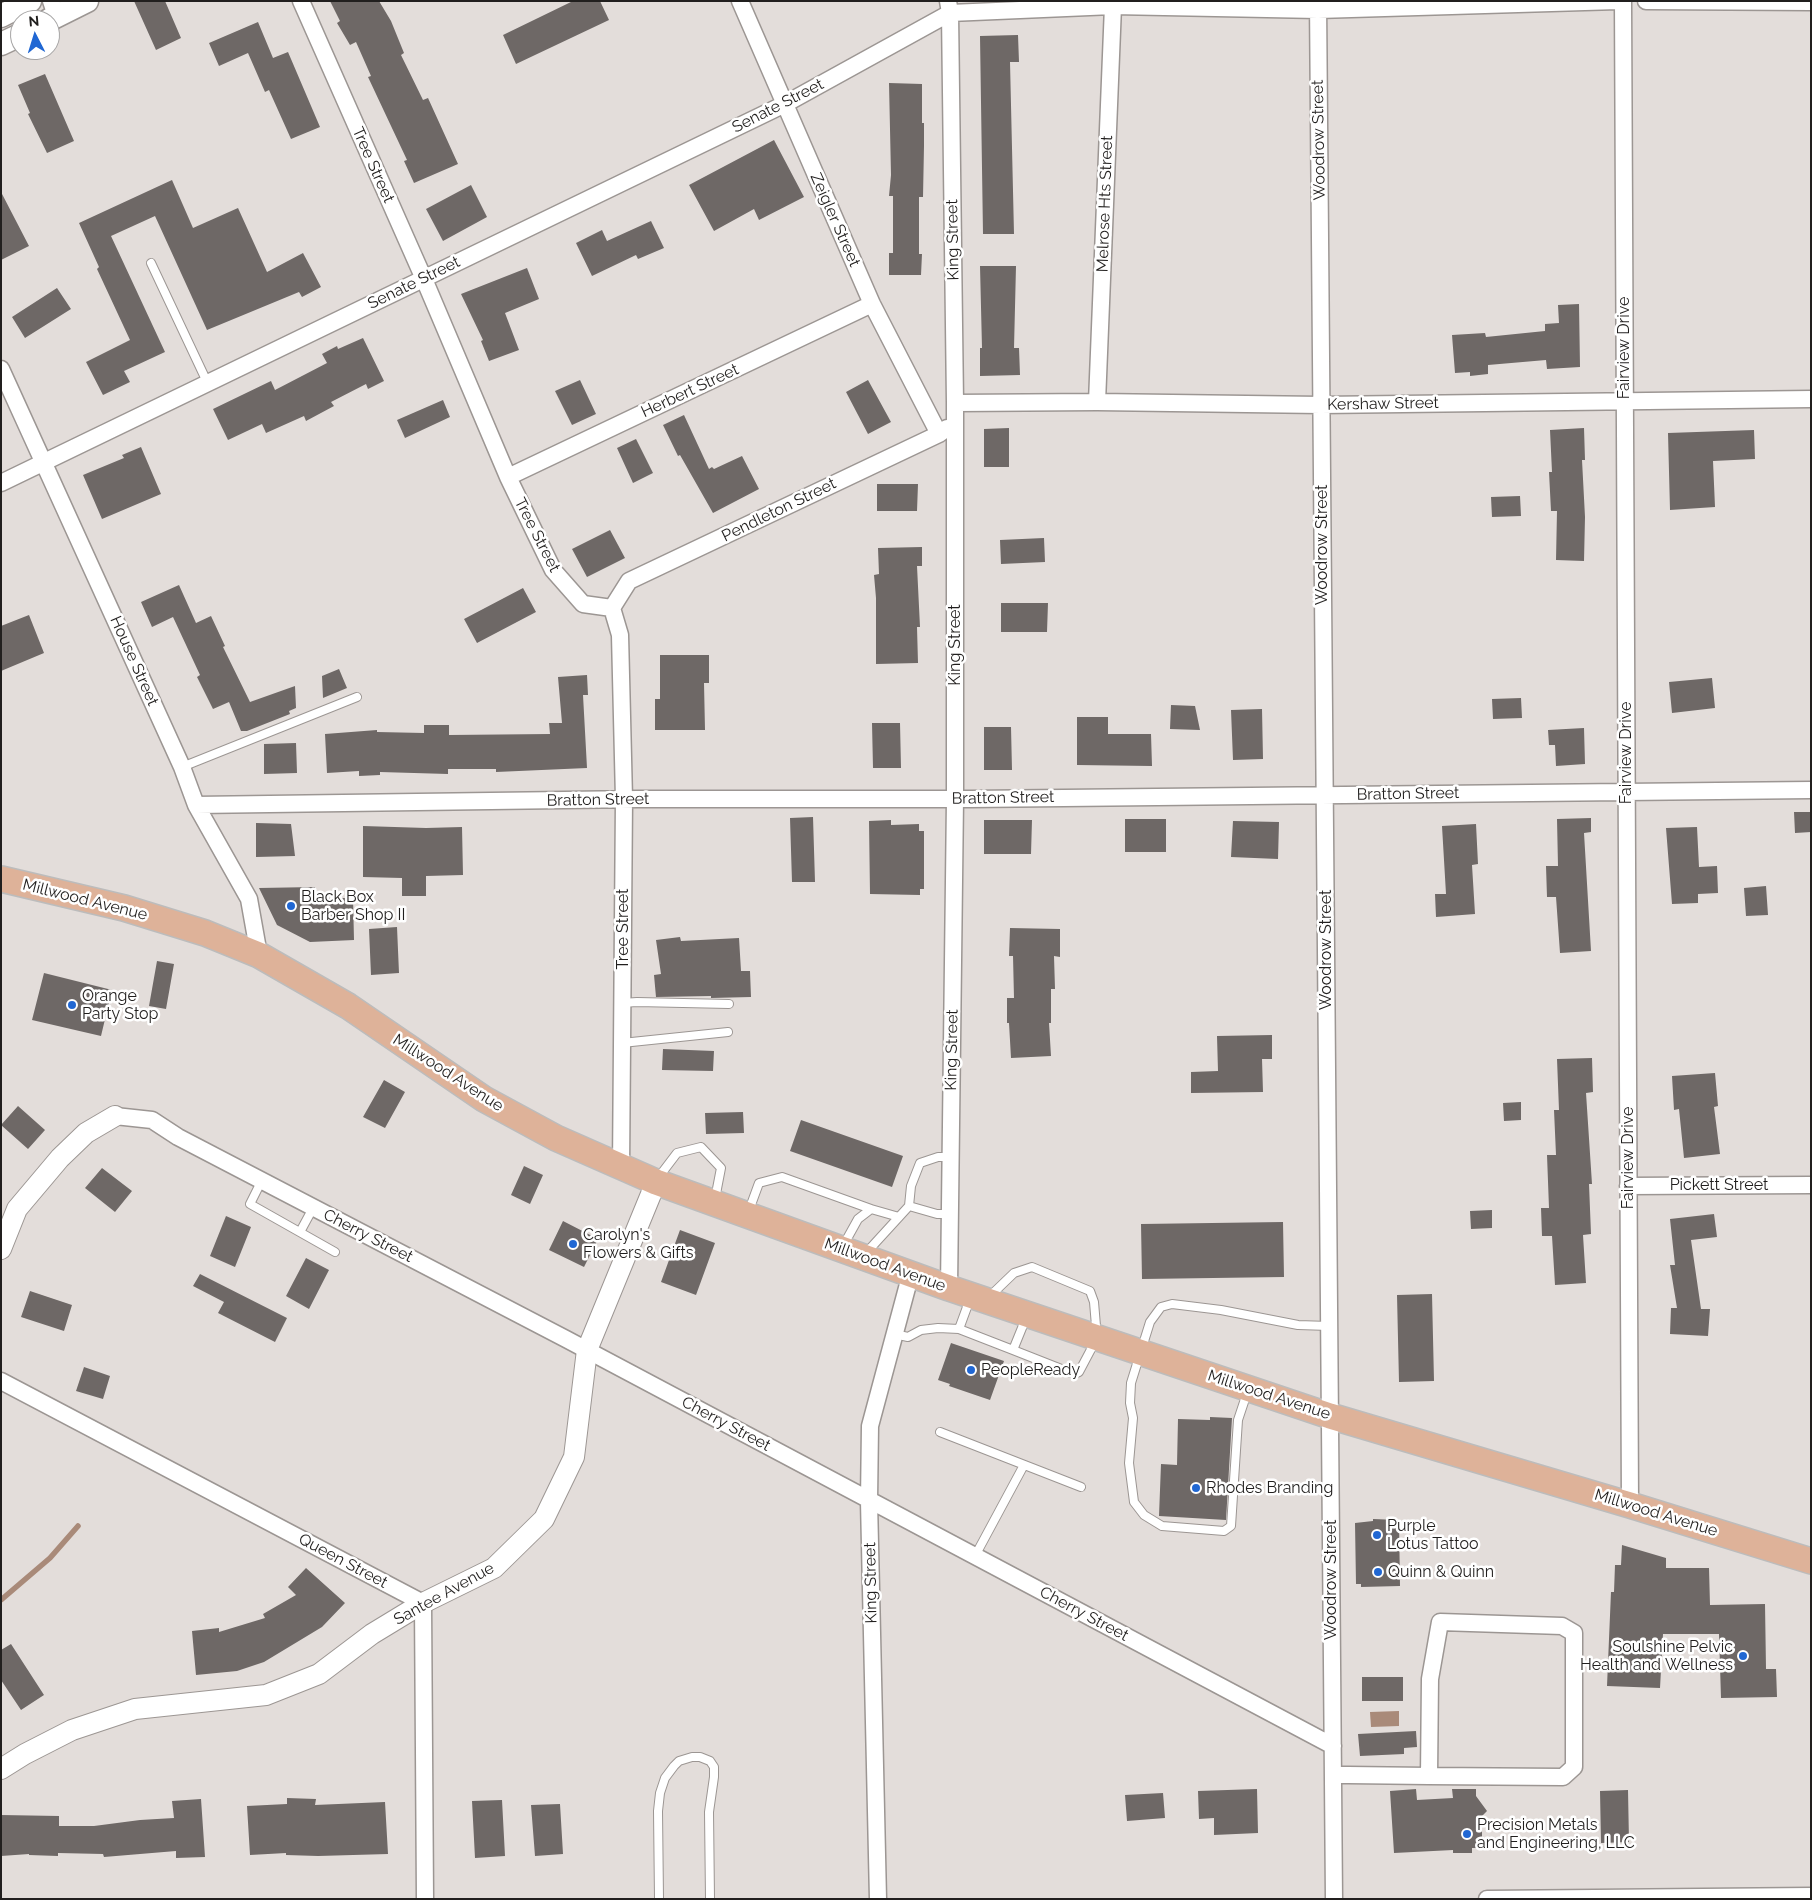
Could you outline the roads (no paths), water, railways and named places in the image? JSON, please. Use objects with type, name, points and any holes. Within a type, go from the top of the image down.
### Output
[{"type":"main road","points":[[1,16],[30,1]]},
{"type":"main road","points":[[58,10],[87,1]]},
{"type":"main road","name":"Millwood Avenue","points":[[1,879],[124,908],[205,933],[259,955],[348,1006],[484,1100],[556,1138],[656,1182],[969,1295],[1330,1416],[1811,1561]]},
{"type":"street","name":"Tree Street","points":[[301,1],[424,278],[508,477],[553,570],[583,604],[612,608],[620,635],[624,799],[621,1168]]},
{"type":"street","name":"Zeigler Street","points":[[740,1],[872,304],[939,434]]},
{"type":"street","name":"Senate Street","points":[[1,483],[785,104],[949,7],[1618,1]]},
{"type":"street","name":"Fairview Drive","points":[[1622,1],[1630,1505]]},
{"type":"street","points":[[1646,1],[1811,2]]},
{"type":"street","name":"Woodrow Street","points":[[1318,5],[1334,1899]]},
{"type":"street","name":"Melrose Hts Street","points":[[1097,402],[1113,6]]},
{"type":"street","name":"King Street","points":[[949,7],[955,403],[955,799],[950,1214],[969,1295]]},
{"type":"street","name":"Herbert Street","points":[[508,477],[872,304]]},
{"type":"street","name":"House Street","points":[[1,369],[182,767],[196,805],[249,899],[259,955]]},
{"type":"street","name":"Kershaw Street","points":[[955,403],[1097,402],[1321,405],[1811,399]]},
{"type":"street","name":"Pendleton Street","points":[[612,608],[629,582],[939,434],[955,422]]},
{"type":"street","name":"Bratton Street","points":[[196,805],[624,799],[955,799],[1811,790]]},
{"type":"street","points":[[1,1249],[17,1209],[60,1158],[86,1133],[115,1116]]},
{"type":"street","name":"Cherry Street","points":[[115,1116],[152,1120],[178,1137],[587,1350],[1333,1746]]},
{"type":"street","name":"Santee Avenue","points":[[1,1769],[25,1754],[72,1730],[136,1709],[266,1695],[319,1674],[372,1634],[423,1603],[494,1568],[544,1519],[574,1457],[587,1350],[656,1182]]},
{"type":"street","name":"Pickett Street","points":[[1628,1186],[1811,1185]]},
{"type":"street","name":"King Street","points":[[878,1899],[869,1500],[870,1426],[911,1273]]},
{"type":"street","name":"Queen Street","points":[[1,1381],[423,1603]]},
{"type":"street","points":[[423,1603],[426,1899]]},
{"type":"street","points":[[1333,1775],[1429,1776],[1563,1777],[1574,1767],[1574,1633],[1562,1626],[1440,1622],[1430,1679],[1429,1776]]},
{"type":"street","points":[[1487,1899],[1811,1896]]},
{"type":"lane","points":[[151,262],[208,384]]},
{"type":"lane","points":[[182,767],[357,697]]},
{"type":"lane","points":[[622,1003],[729,1004]]},
{"type":"lane","points":[[622,1043],[728,1032]]},
{"type":"lane","points":[[656,1182],[677,1153],[701,1147],[721,1168],[714,1203]]},
{"type":"lane","points":[[852,1252],[899,1217],[909,1206],[912,1186],[920,1163],[938,1157],[951,1157]]},
{"type":"lane","points":[[748,1215],[759,1183],[782,1177],[871,1210],[899,1217]]},
{"type":"lane","points":[[262,1180],[250,1204],[335,1252]]},
{"type":"lane","points":[[909,1206],[937,1214],[950,1214]]},
{"type":"lane","points":[[300,1232],[314,1208]]},
{"type":"lane","points":[[852,1252],[858,1219],[871,1210]]},
{"type":"lane","points":[[894,1334],[908,1337],[921,1330],[938,1328],[959,1329],[1074,1374],[1079,1372],[1097,1338],[1094,1302],[1090,1291],[1032,1268],[1014,1273],[969,1295],[959,1329]]},
{"type":"lane","points":[[1248,1388],[1238,1420],[1231,1526],[1224,1531],[1162,1526],[1144,1515],[1134,1502],[1128,1463],[1132,1418],[1130,1403],[1131,1383],[1150,1322],[1161,1307],[1172,1304],[1221,1310],[1298,1325],[1329,1326]]},
{"type":"lane","points":[[1013,1350],[1028,1314]]},
{"type":"lane","points":[[940,1432],[1081,1486]]},
{"type":"lane","points":[[975,1556],[1024,1465]]},
{"type":"lane","points":[[659,1899],[658,1811],[660,1794],[665,1778],[674,1766],[679,1761],[692,1757],[700,1757],[710,1761],[714,1767],[709,1812],[710,1899]]},
{"type":"waterway","points":[[1,1600],[50,1558],[78,1526]]},
{"type":"place","name":"Black Box Barber Shop II","points":[[291,906]]},
{"type":"place","name":"Orange Party Stop","points":[[72,1005]]},
{"type":"place","name":"Carolyn's Flowers & Gifts","points":[[573,1244]]},
{"type":"place","name":"PeopleReady","points":[[971,1370]]},
{"type":"place","name":"Rhodes Branding","points":[[1196,1488]]},
{"type":"place","name":"Purple Lotus Tattoo","points":[[1377,1535]]},
{"type":"place","name":"Quinn & Quinn","points":[[1378,1572]]},
{"type":"place","name":"Soulshine Pelvic Health and Wellness","points":[[1743,1656]]},
{"type":"place","name":"Precision Metals and Engineering, LLC","points":[[1467,1834]]}]
